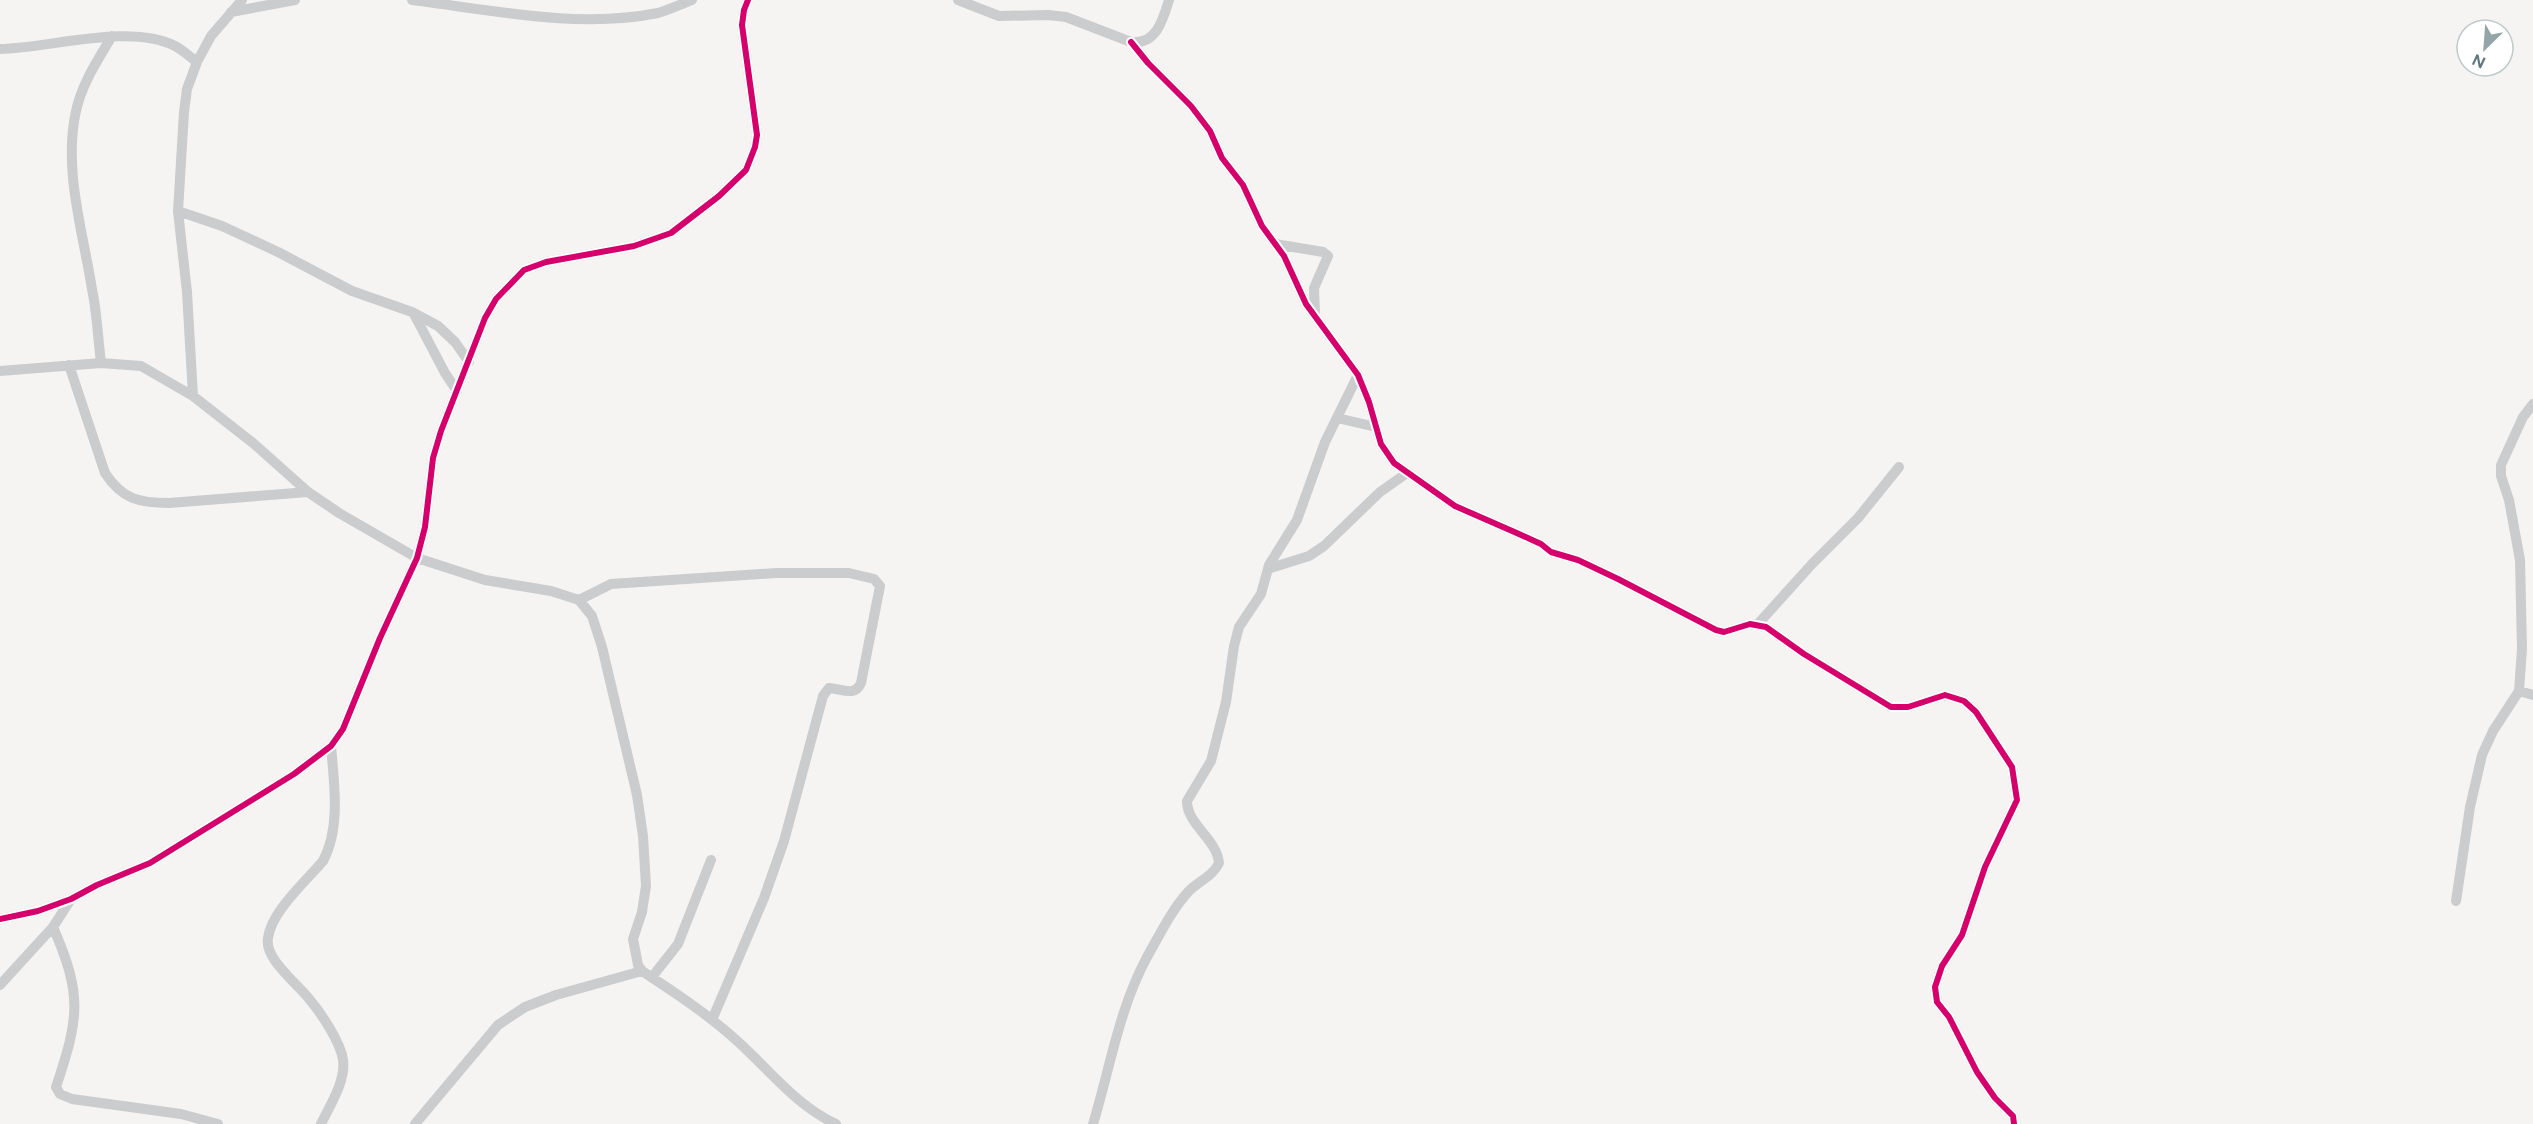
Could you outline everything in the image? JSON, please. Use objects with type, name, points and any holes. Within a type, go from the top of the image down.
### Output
[{"type":"street","points":[[194,396],[188,292],[178,211],[184,112],[187,88],[197,62],[211,36],[242,0]]},
{"type":"street","points":[[230,12],[295,0]]},
{"type":"street","points":[[412,0],[562,18],[598,18],[658,12],[692,0]]},
{"type":"street","points":[[0,919],[38,911],[71,899],[97,885],[150,863],[294,774],[331,746],[343,729],[380,638],[417,558],[425,527],[433,458],[441,431],[485,318],[496,299],[524,270],[546,262],[634,246],[671,233],[718,196],[746,170],[757,135],[742,25],[748,0]]},
{"type":"street","points":[[958,0],[999,16],[1066,17],[1131,42],[1140,43],[1152,37]]},
{"type":"street","points":[[1146,60],[1145,54],[1152,37],[1160,26],[1169,0]]},
{"type":"street","points":[[0,49],[112,36],[164,42],[176,46],[197,62]]},
{"type":"street","points":[[101,363],[93,291],[80,224],[73,146],[76,111],[82,90],[112,36]]},
{"type":"street","points":[[1131,42],[1191,106],[1210,131],[1222,158],[1243,185],[1262,226],[1293,275],[1299,293],[1358,375],[1387,454],[1407,473],[1455,506],[1541,544],[1551,552],[1578,560],[1618,579],[1716,630],[1724,632],[1744,625],[1766,627],[1804,654],[1891,707],[1908,707],[1945,695],[1964,701],[1976,712],[2012,767],[2018,800],[1985,867],[1962,935],[1942,966],[1935,987],[1937,1002],[1949,1017],[1977,1072],[1995,1098],[2013,1116],[2014,1124]]},
{"type":"street","points":[[178,211],[222,226],[352,291],[412,312],[438,326],[455,342],[469,362]]},
{"type":"street","points":[[1275,244],[1326,254],[1327,260],[1314,288],[1315,315]]},
{"type":"street","points":[[412,312],[421,325],[445,374],[457,391]]},
{"type":"street","points":[[0,371],[101,363],[141,366],[194,396],[253,443],[308,492],[339,513],[417,558],[485,580],[551,591],[579,600],[592,616],[602,646],[637,795],[643,836],[646,886],[642,912],[633,939],[638,965],[642,971],[735,1038],[800,1102],[836,1124]]},
{"type":"street","points":[[69,365],[105,473],[115,489],[129,497],[149,503],[169,503],[308,492]]},
{"type":"street","points":[[1093,1124],[1108,1063],[1132,991],[1147,958],[1188,892],[1210,875],[1219,863],[1214,846],[1190,813],[1187,801],[1211,761],[1226,702],[1237,637],[1246,614],[1261,594],[1268,569],[1297,520],[1336,418],[1358,375]]},
{"type":"street","points":[[2456,901],[2472,796],[2482,755],[2493,731],[2519,691],[2522,650],[2520,560],[2501,465],[2523,417],[2533,405]]},
{"type":"street","points":[[1336,418],[1376,427]]},
{"type":"street","points":[[1757,625],[1812,564],[1858,518],[1899,467]]},
{"type":"street","points":[[1268,569],[1309,556],[1324,546],[1380,492],[1407,473]]},
{"type":"street","points":[[579,600],[611,584],[776,573],[849,573],[874,579],[880,586],[859,689],[854,692],[829,688],[823,696],[784,841],[764,898],[712,1020]]},
{"type":"street","points":[[2519,691],[2533,695]]},
{"type":"street","points":[[321,1124],[341,1079],[343,1059],[332,1032],[312,1002],[269,952],[267,940],[272,923],[323,861],[329,850],[335,791],[331,746]]},
{"type":"street","points":[[652,977],[678,944],[711,861]]},
{"type":"street","points":[[0,986],[53,927],[71,899]]},
{"type":"street","points":[[53,927],[66,957],[75,992],[75,1023],[69,1050],[56,1087],[60,1094],[72,1099],[181,1114],[218,1124]]},
{"type":"street","points":[[415,1124],[498,1025],[525,1007],[556,995],[642,971]]},
{"type":"cycle path","points":[[0,919],[38,911],[71,899],[97,885],[150,863],[294,774],[331,746],[343,729],[380,638],[417,558],[425,527],[433,458],[441,431],[485,318],[496,299],[524,270],[546,262],[634,246],[671,233],[719,196],[746,170],[757,135],[742,25],[748,0]]},
{"type":"cycle path","points":[[1131,42],[1148,63],[1191,106],[1210,131],[1222,158],[1243,185],[1262,226],[1284,256],[1306,304],[1358,375],[1369,402],[1381,444],[1394,463],[1455,506],[1541,544],[1551,552],[1578,560],[1618,579],[1716,630],[1724,632],[1750,624],[1766,627],[1804,654],[1891,707],[1908,707],[1945,695],[1964,701],[1976,712],[2012,767],[2017,800],[1985,867],[1962,935],[1942,966],[1935,987],[1937,1002],[1949,1017],[1977,1072],[1995,1098],[2013,1116],[2014,1124]]}]
